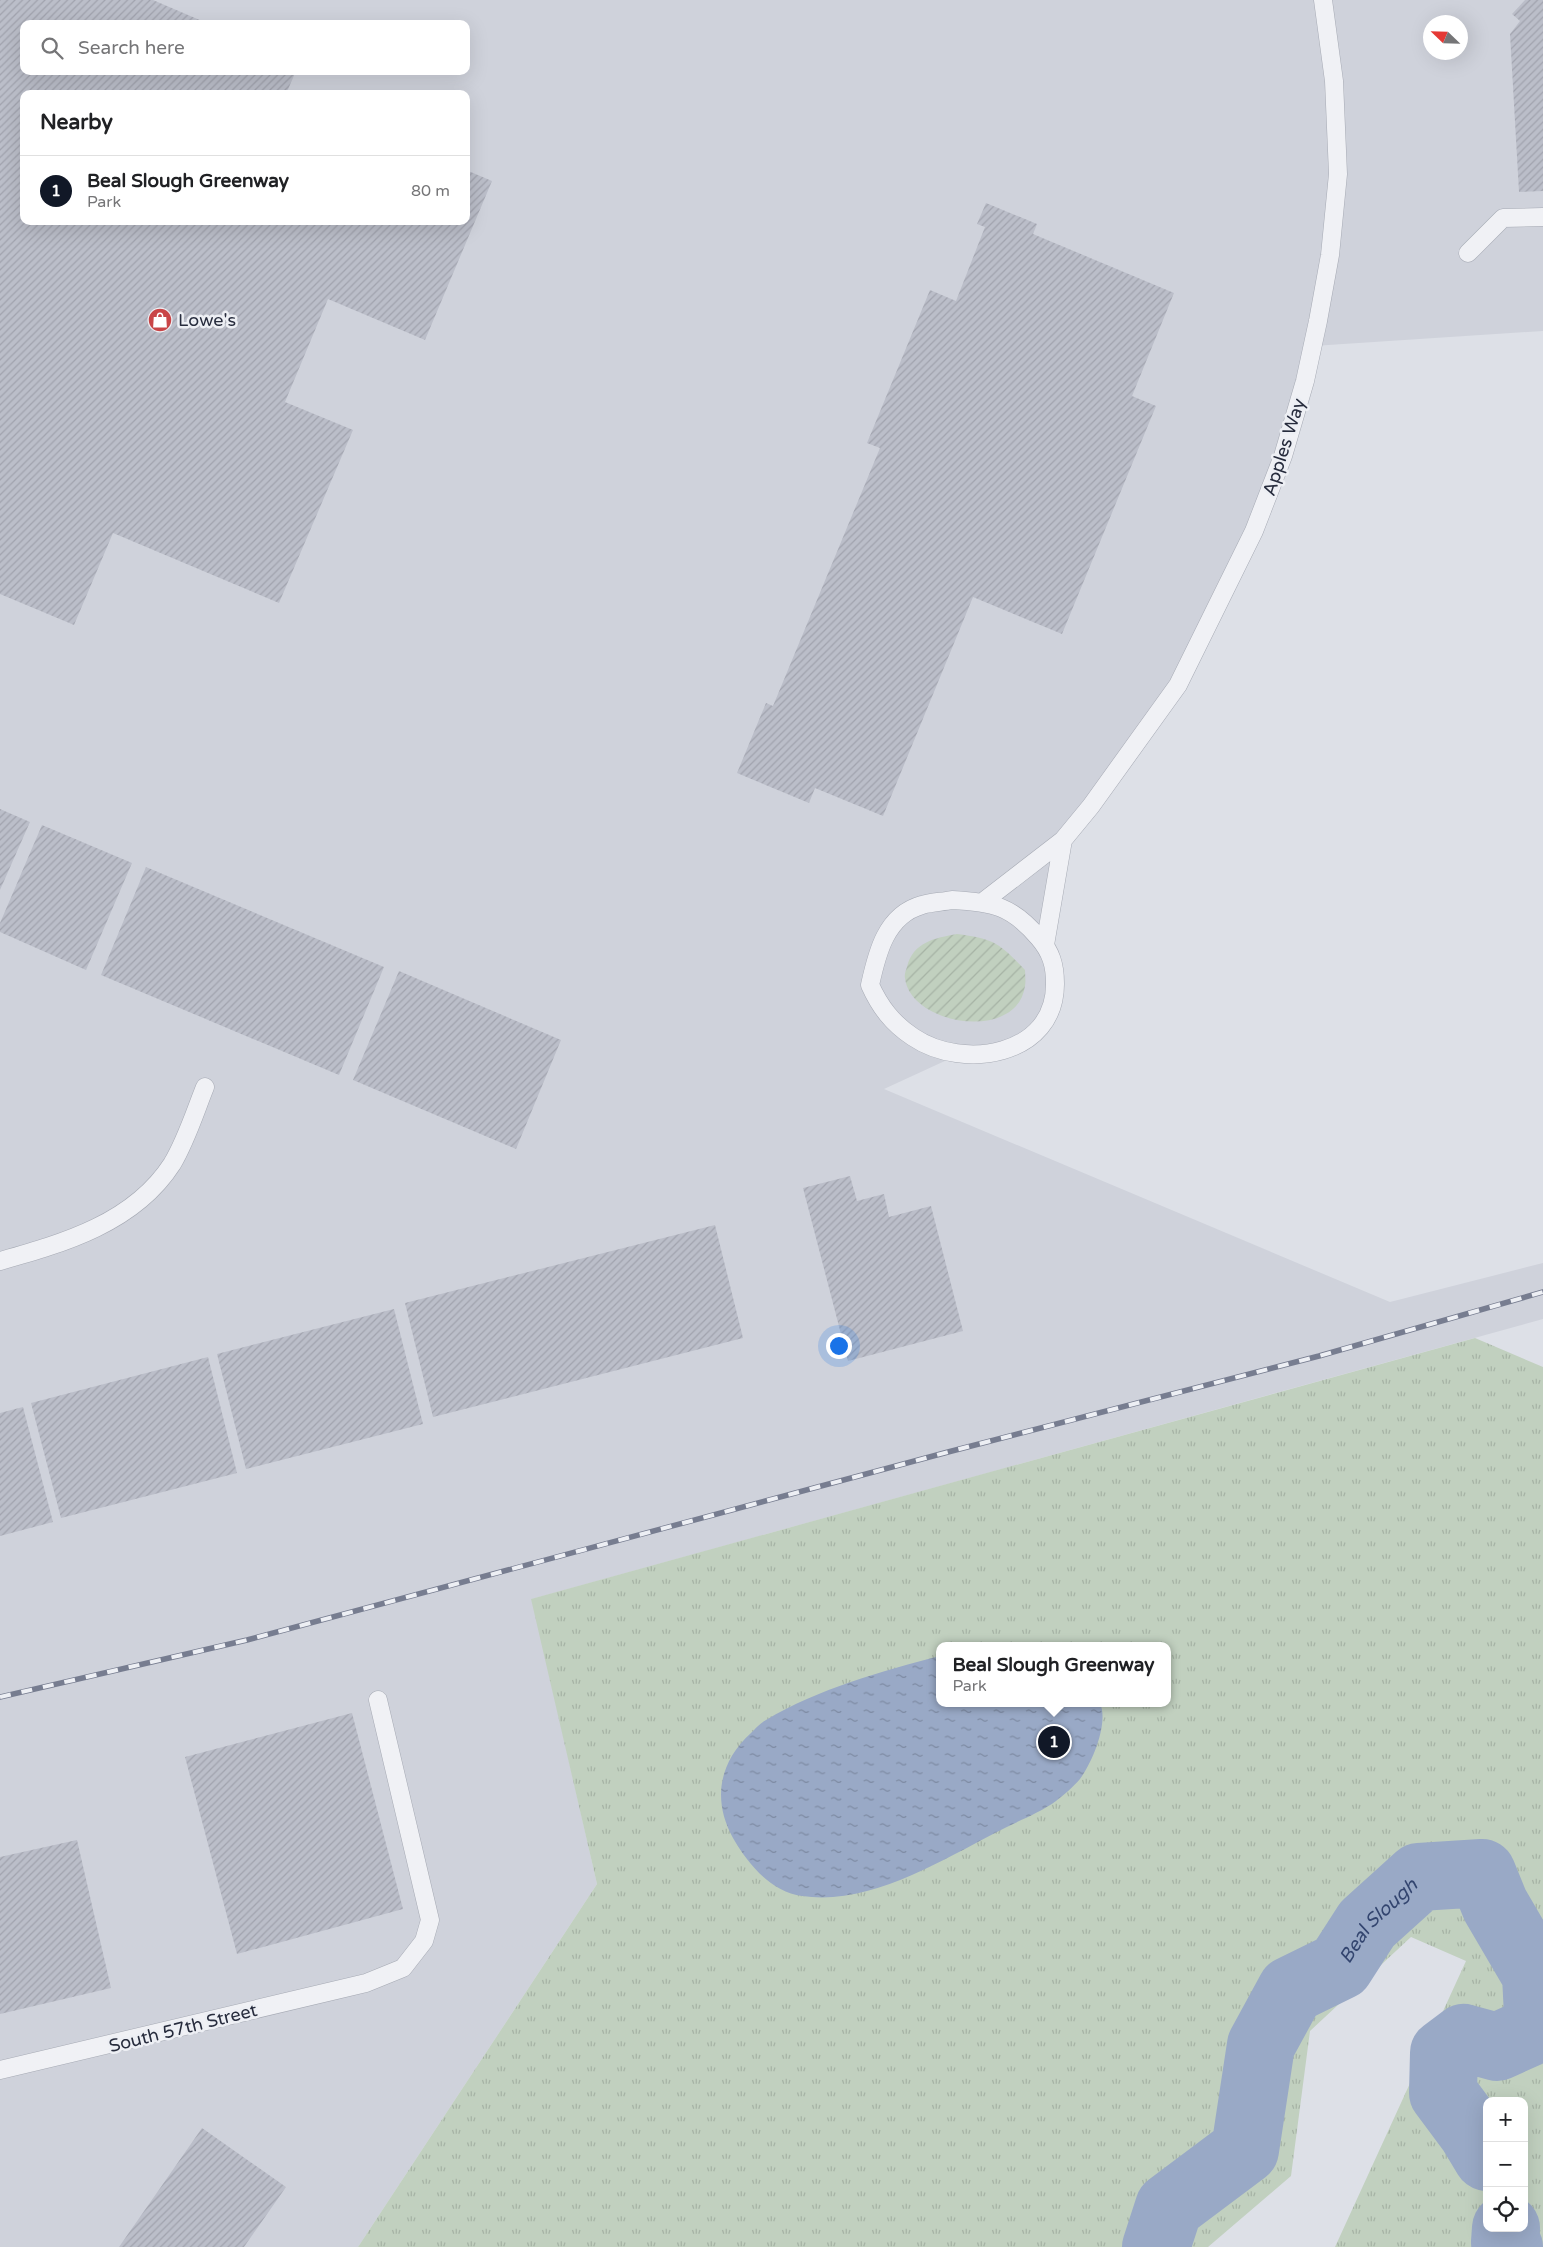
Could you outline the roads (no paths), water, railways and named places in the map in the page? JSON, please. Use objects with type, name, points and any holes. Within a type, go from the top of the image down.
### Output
[{"type":"lane","name":"Apples Way","points":[[984,901],[1063,840],[1096,799],[1178,684],[1254,531],[1283,456],[1305,381],[1317,329],[1330,255],[1338,174],[1334,82],[1323,0]]},
{"type":"lane","points":[[1468,253],[1503,218],[1543,217]]},
{"type":"lane","name":"Apples Way","points":[[1045,945],[1063,840]]},
{"type":"lane","points":[[952,900],[984,901],[1008,911],[1027,924],[1045,945],[1055,965],[1055,992],[1050,1014],[1038,1030],[1023,1042],[1007,1050],[979,1055],[960,1054],[933,1048],[914,1038],[883,1010],[870,985],[880,945],[896,919],[921,905],[952,900]]},
{"type":"lane","points":[[0,1261],[43,1249],[109,1223],[144,1197],[172,1164],[205,1087]]},
{"type":"lane","name":"South 57th Street","points":[[0,2070],[366,1984],[403,1968],[424,1941],[430,1920],[378,1700]]},
{"type":"water","points":[[936,1657],[936,1707],[1101,1707],[1101,1732],[1085,1772],[1072,1787],[1049,1806],[902,1879],[852,1894],[827,1897],[802,1896],[780,1889],[770,1883],[753,1867],[739,1848],[726,1824],[722,1810],[722,1782],[732,1756],[740,1744],[758,1726],[786,1709],[829,1690]]},
{"type":"waterway","name":"Beal Slough","points":[[1156,2247],[1169,2207],[1245,2150],[1261,2045],[1291,1990],[1340,1966],[1367,1924],[1419,1877],[1482,1873],[1495,1905],[1536,1975],[1538,2015],[1528,2033],[1497,2047],[1464,2038],[1444,2053],[1443,2093],[1483,2150]]},
{"type":"waterway","name":"Beal Slough","points":[[1506,2232],[1505,2242],[1509,2247]]},
{"type":"railway","points":[[0,1697],[247,1640],[948,1452],[1319,1356],[1543,1292]]},
{"type":"place","name":"Lowe's","points":[[160,320]]},
{"type":"place","name":"Beal Slough Greenway","points":[[1054,1742]]}]
